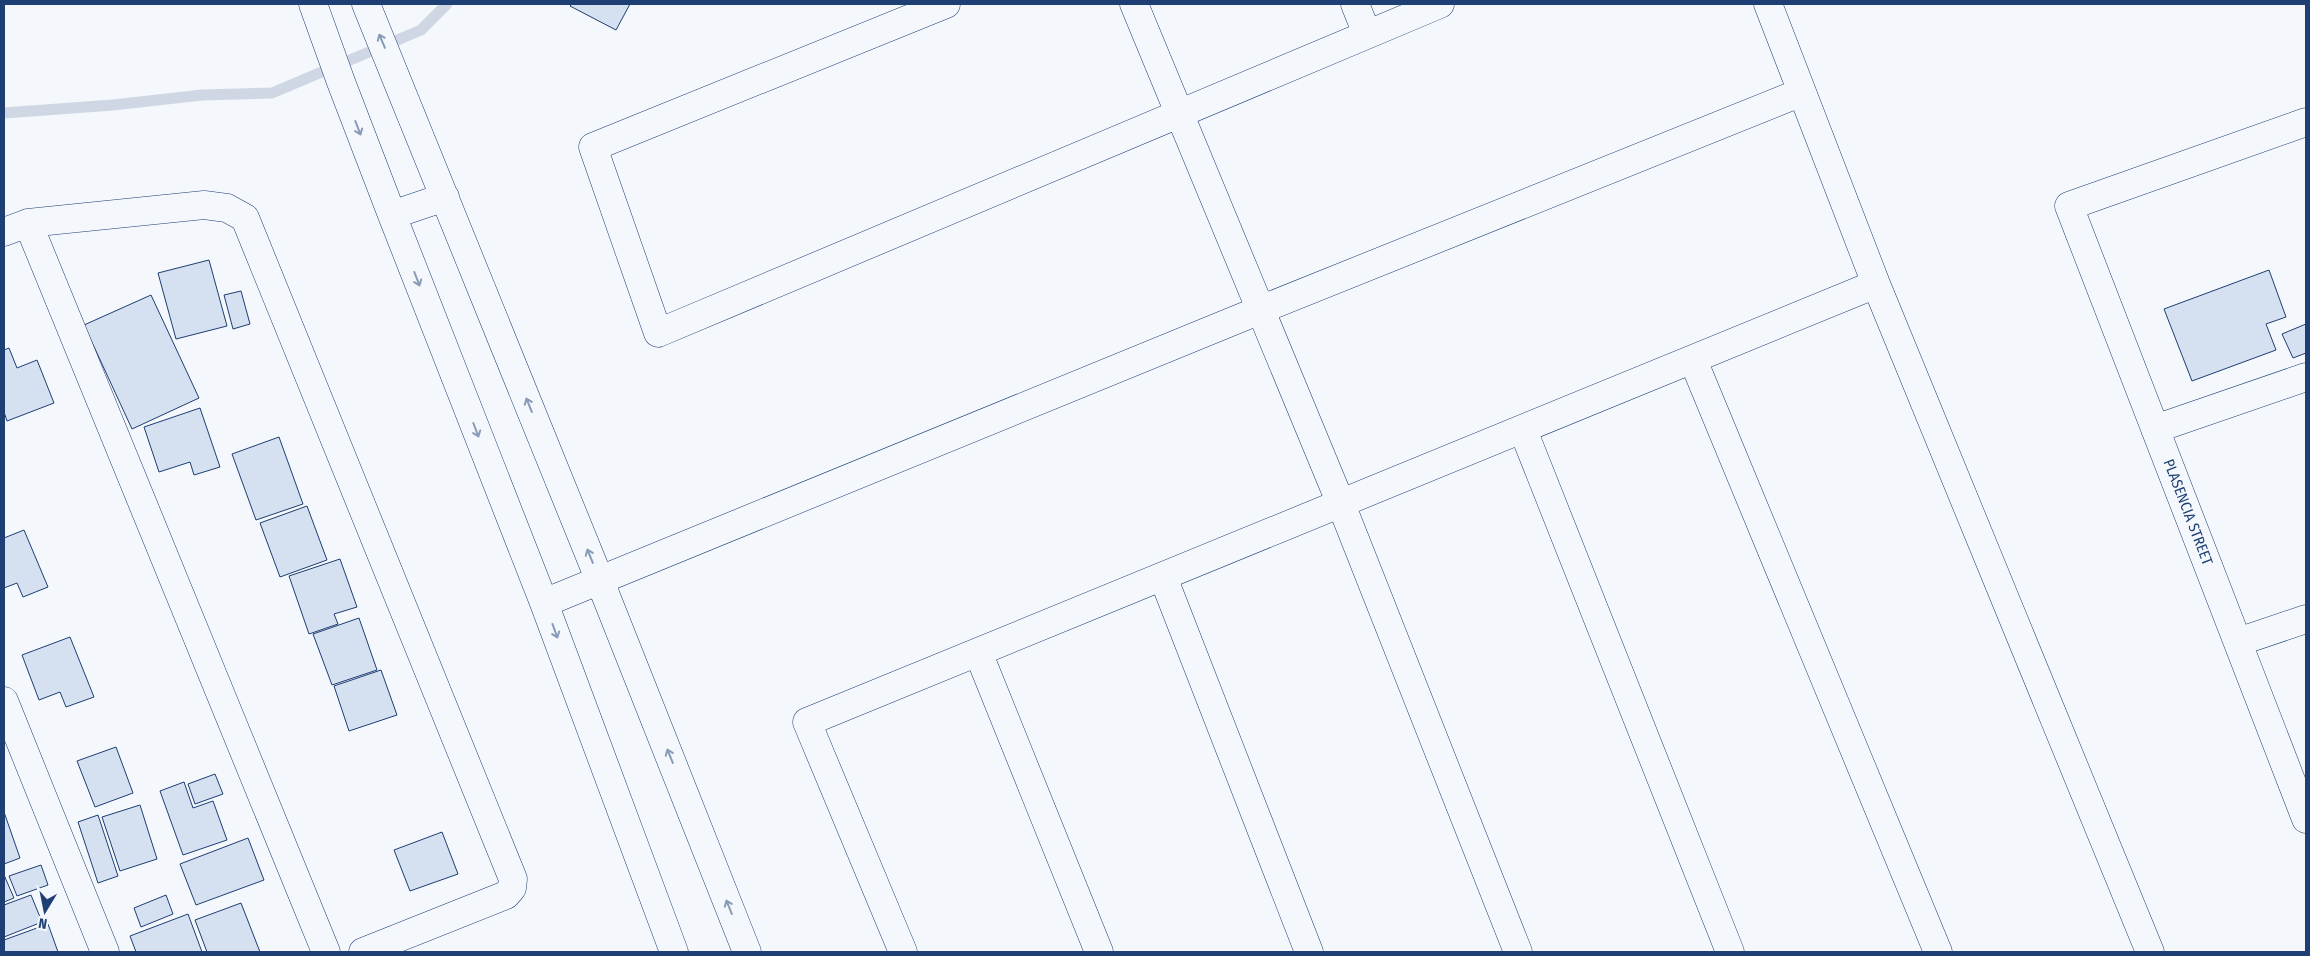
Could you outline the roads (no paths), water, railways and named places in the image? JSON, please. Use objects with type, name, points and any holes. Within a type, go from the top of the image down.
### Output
[{"type":"street","points":[[946,4],[593,147],[658,333],[1440,4]]},
{"type":"street","points":[[1134,4],[1341,504],[1518,952]]},
{"type":"street","points":[[1354,4],[1367,34]]},
{"type":"street","points":[[1768,4],[1876,284],[2150,952]]},
{"type":"street","points":[[367,7],[600,581],[747,952]]},
{"type":"street","points":[[318,16],[340,82],[544,603],[674,952]]},
{"type":"street","points":[[544,603],[1260,310],[1802,92]]},
{"type":"street","name":"PLASENCIA STREET","points":[[2306,122],[2069,206],[2306,819]]},
{"type":"street","points":[[392,215],[445,197]]},
{"type":"street","points":[[326,952],[16,227],[204,205],[227,208],[246,218],[513,879],[512,888],[506,895],[363,952]]},
{"type":"street","points":[[903,952],[807,722],[1876,284]]},
{"type":"street","points":[[1693,360],[1938,952]]},
{"type":"street","points":[[2155,429],[2306,377]]},
{"type":"street","points":[[1523,430],[1730,952]]},
{"type":"street","points":[[1162,577],[1309,952]]},
{"type":"street","points":[[2238,642],[2306,619]]},
{"type":"street","points":[[978,652],[1099,952]]},
{"type":"street","points":[[4,701],[105,952]]},
{"type":"waterway","points":[[4,113],[113,105],[202,95],[272,93],[421,30],[447,4]]}]
